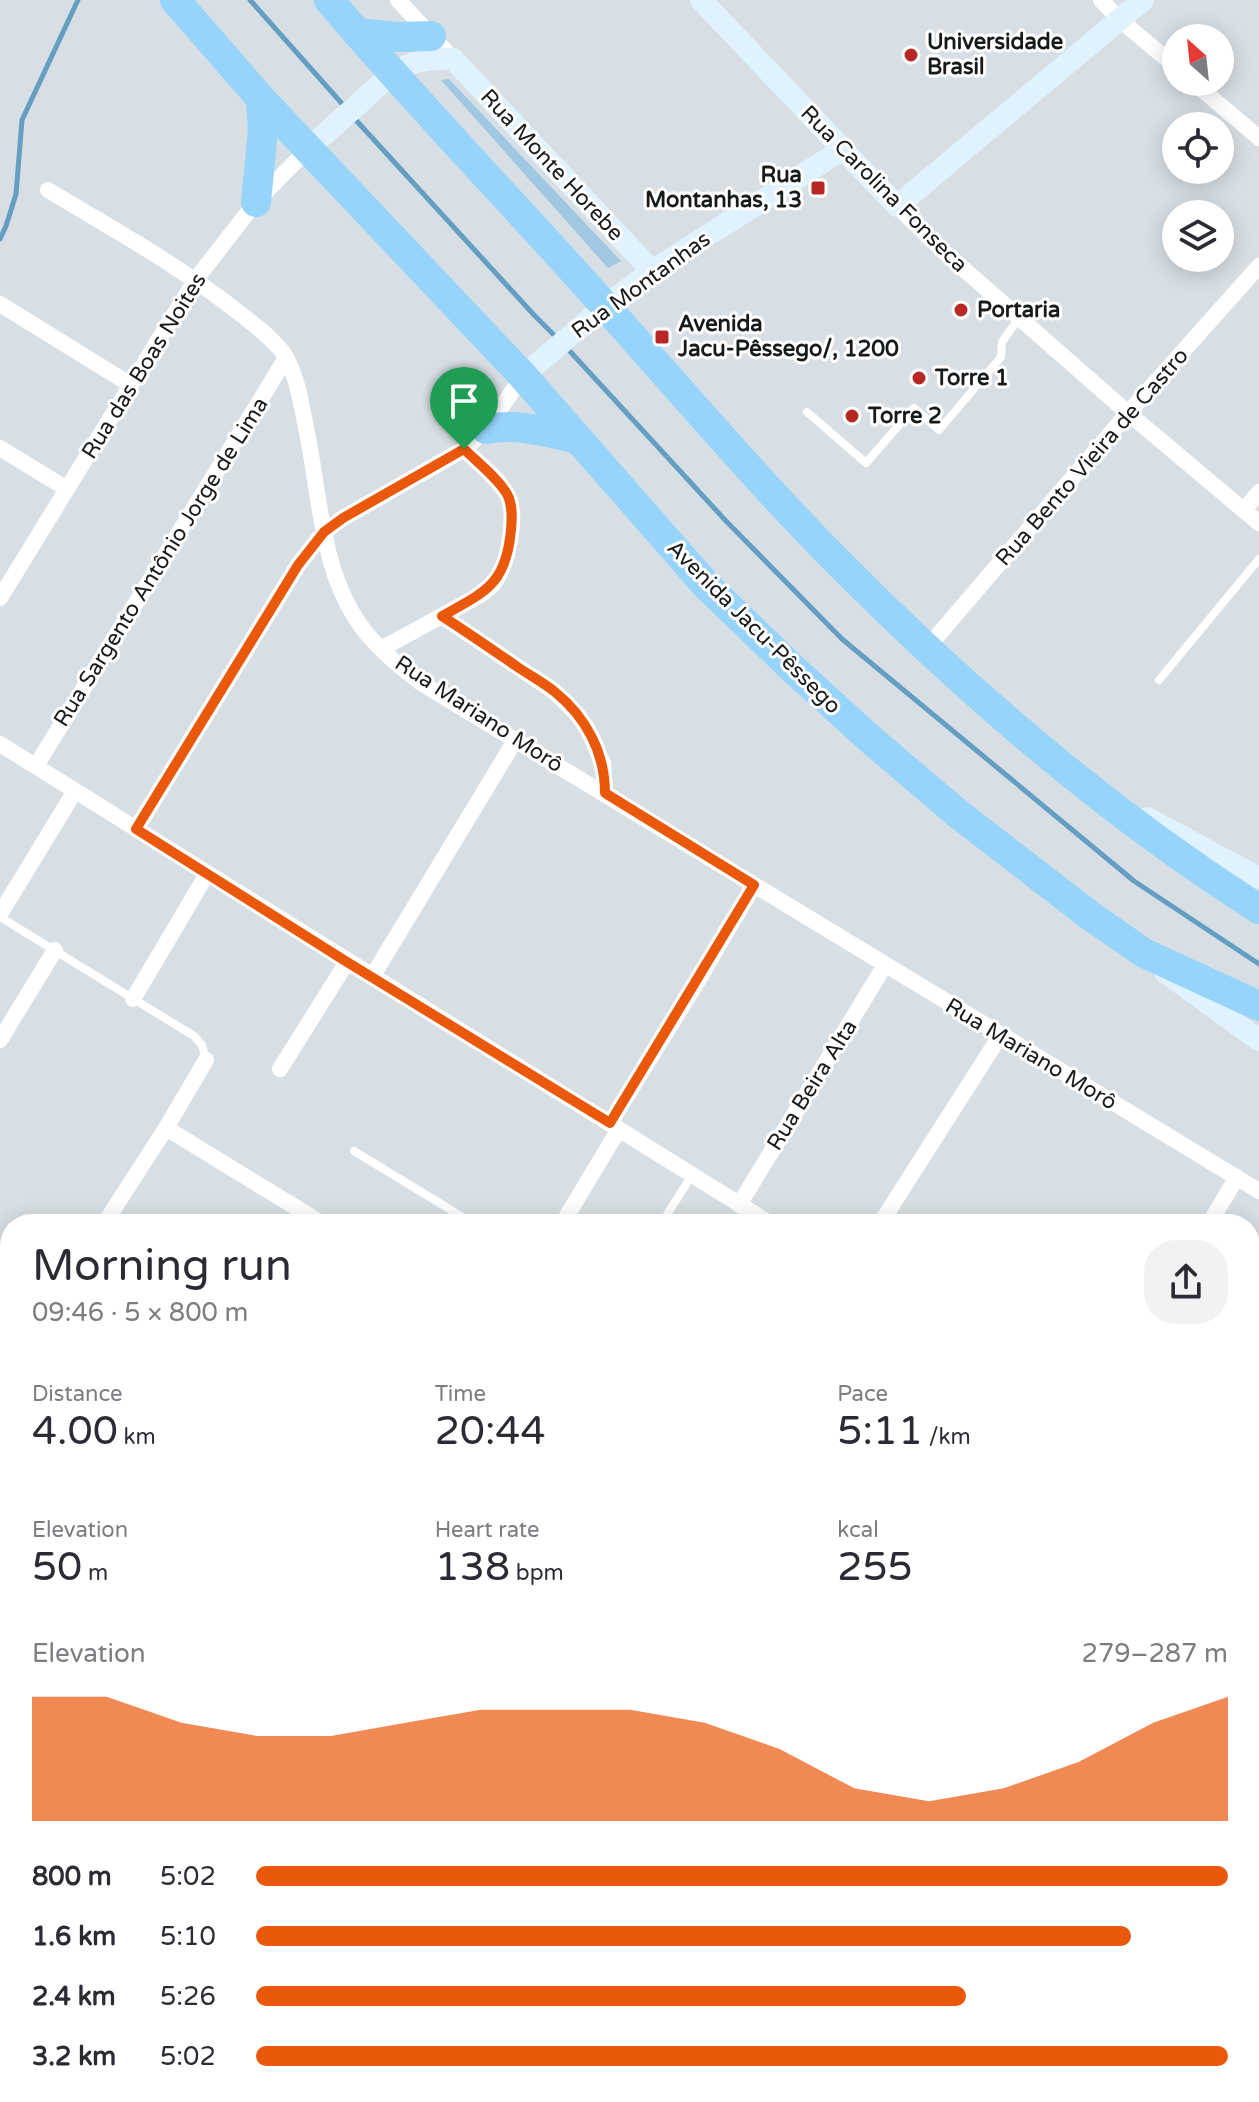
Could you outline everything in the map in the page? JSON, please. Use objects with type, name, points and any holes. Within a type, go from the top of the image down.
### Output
[{"type":"highway","name":"Avenida Jacu-Pêssego","points":[[175,0],[261,99],[316,142],[527,372],[578,439],[707,586],[869,738],[957,813],[1144,953]]},
{"type":"highway","points":[[329,0],[357,33],[387,79],[598,311],[828,551],[927,648],[1005,719],[1089,786],[1176,853],[1259,909]]},
{"type":"highway","points":[[357,33],[431,36]]},
{"type":"highway","points":[[256,202],[263,130],[261,99]]},
{"type":"highway","points":[[486,429],[527,427],[578,439]]},
{"type":"highway","points":[[1144,953],[1259,1006]]},
{"type":"street","name":"Rua Monte Horebe","points":[[398,0],[652,271]]},
{"type":"street","name":"Rua Carolina Fonseca","points":[[701,0],[942,250],[1259,523]]},
{"type":"street","points":[[1101,0],[1162,55]]},
{"type":"street","points":[[897,206],[1143,0]]},
{"type":"street","points":[[316,142],[403,67],[423,60],[453,59]]},
{"type":"street","points":[[1210,96],[1259,138]]},
{"type":"street","name":"Rua das Boas Noites","points":[[0,598],[196,279],[256,202],[316,142]]},
{"type":"street","name":"Rua Montanhas","points":[[464,449],[486,429],[527,372],[598,311],[652,271],[843,149]]},
{"type":"street","name":"Rua Mariano Morô","points":[[48,190],[196,279],[257,327],[286,358],[300,398],[324,532],[344,599],[367,634],[421,683],[1259,1191]]},
{"type":"street","name":"Rua Bento Vieira de Castro","points":[[927,648],[1128,413],[1259,266]]},
{"type":"street","points":[[0,304],[131,385]]},
{"type":"street","name":"Rua Sargento Antônio Jorge de Lima","points":[[36,766],[286,358]]},
{"type":"street","points":[[0,448],[67,489]]},
{"type":"street","points":[[136,829],[298,565],[324,532],[464,449],[509,497],[512,519],[510,544],[503,568],[493,585],[480,595],[381,649]]},
{"type":"street","points":[[1244,510],[1259,492]]},
{"type":"street","points":[[442,616],[555,692],[576,713],[596,744],[603,763],[605,793]]},
{"type":"street","points":[[372,977],[516,739]]},
{"type":"street","points":[[0,744],[754,1214]]},
{"type":"street","points":[[1089,786],[1259,878]]},
{"type":"street","points":[[0,916],[75,791]]},
{"type":"street","points":[[133,999],[207,874]]},
{"type":"street","points":[[567,1214],[754,885]]},
{"type":"street","points":[[0,1040],[55,950]]},
{"type":"street","name":"Avenida Jacu-Pêssego","points":[[1144,953],[1171,978],[1259,1040]]},
{"type":"street","points":[[280,1069],[347,962]]},
{"type":"street","name":"Rua Beira Alta","points":[[739,1205],[885,965]]},
{"type":"street","points":[[886,1214],[1000,1036]]},
{"type":"street","points":[[110,1214],[206,1060]]},
{"type":"street","points":[[166,1128],[307,1214]]},
{"type":"street","points":[[1215,1214],[1237,1177]]},
{"type":"lane","points":[[807,412],[866,463],[914,408],[939,430],[1001,357],[1002,342],[1019,318]]},
{"type":"lane","points":[[1159,680],[1259,559]]},
{"type":"lane","points":[[0,916],[194,1036],[202,1045],[206,1060]]},
{"type":"lane","points":[[354,1151],[458,1214]]},
{"type":"lane","points":[[667,1214],[692,1174]]},
{"type":"shaded area","points":[[449,79],[621,261],[608,268],[441,80]]},
{"type":"waterway","points":[[0,239],[16,194],[22,120],[78,0]]},
{"type":"waterway","points":[[250,0],[345,107]]},
{"type":"waterway","points":[[354,118],[559,340]]},
{"type":"waterway","points":[[566,347],[726,521],[842,639],[1134,881],[1259,964]]},
{"type":"place","name":"Universidade Brasil","points":[[911,55]]},
{"type":"place","name":"Rua Montanhas, 13","points":[[818,188]]},
{"type":"place","name":"Portaria","points":[[961,310]]},
{"type":"place","name":"Avenida Jacu-Pêssego/, 1200","points":[[662,337]]},
{"type":"place","name":"Torre 1","points":[[919,378]]},
{"type":"place","name":"Torre 2","points":[[852,416]]},
{"type":"route","points":[[464,449],[509,497],[512,519],[510,544],[503,568],[493,585],[442,616],[555,692],[576,713],[596,744],[603,763],[605,793],[754,885],[610,1123],[136,829],[298,565],[324,532],[464,449]]}]
